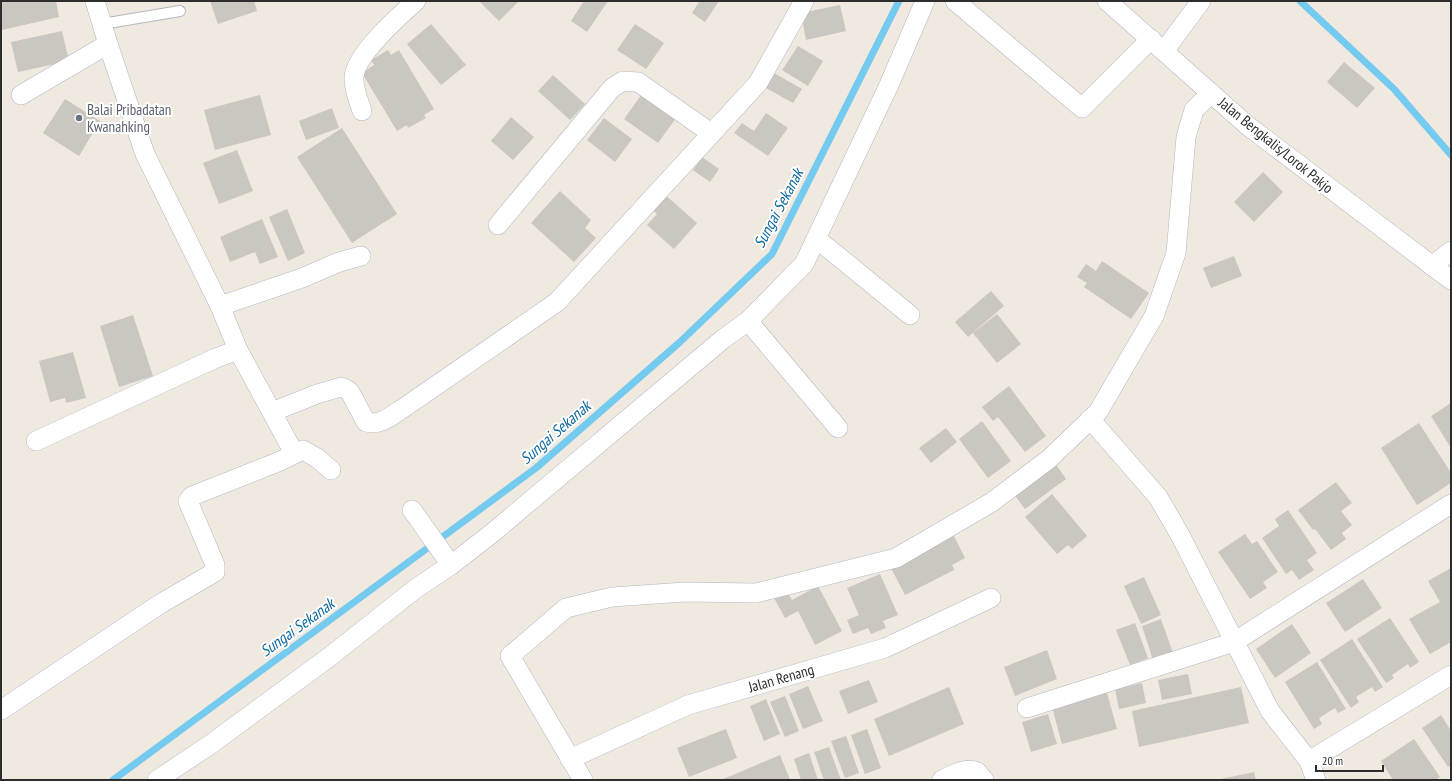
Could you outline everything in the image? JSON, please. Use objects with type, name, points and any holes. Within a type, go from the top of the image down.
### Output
[{"type":"street","points":[[95,1],[145,154],[220,306],[238,350],[294,453]]},
{"type":"street","points":[[362,111],[354,80],[357,63],[384,30],[416,1]]},
{"type":"street","points":[[272,412],[317,394],[341,387],[350,392],[366,422],[373,424],[382,422],[557,302],[758,83],[804,1]]},
{"type":"street","points":[[157,780],[211,744],[332,655],[449,563],[497,529],[723,339],[748,321],[804,264],[889,85],[925,1]]},
{"type":"street","points":[[955,1],[1082,108],[1157,45],[1201,1]]},
{"type":"street","name":"Jalan Bengkalis/Lorok Pakjo","points":[[1107,1],[1248,126],[1451,280]]},
{"type":"street","points":[[21,95],[108,44]]},
{"type":"street","points":[[498,225],[612,88],[623,81],[638,82],[711,133]]},
{"type":"street","points":[[583,780],[510,656],[566,608],[612,596],[685,592],[756,592],[896,558],[992,502],[1049,459],[1098,412],[1154,316],[1176,253],[1186,137],[1194,110],[1211,93]]},
{"type":"street","points":[[816,239],[910,315]]},
{"type":"street","points":[[1432,266],[1451,251]]},
{"type":"street","points":[[220,306],[302,278],[338,262],[361,256]]},
{"type":"street","points":[[748,321],[838,428]]},
{"type":"street","points":[[36,441],[216,358],[238,350]]},
{"type":"street","points":[[1090,420],[1158,497],[1180,535],[1270,711],[1309,761],[1316,780]]},
{"type":"street","points":[[1,710],[160,604],[215,572],[215,565],[188,502],[189,498],[278,462],[303,450],[320,460],[331,470]]},
{"type":"street","points":[[1027,708],[1234,642],[1451,504]]},
{"type":"street","points":[[417,517],[449,563]]},
{"type":"street","name":"Jalan Renang","points":[[570,759],[688,704],[885,648],[991,598]]},
{"type":"street","points":[[1309,761],[1451,675]]},
{"type":"street","points":[[942,780],[965,771],[971,771],[977,772],[984,780]]},
{"type":"lane","points":[[102,24],[180,11]]},
{"type":"building","points":[[1,1],[56,1],[59,17],[2,30]]},
{"type":"building","points":[[210,1],[254,1],[257,11],[218,24]]},
{"type":"building","points":[[479,1],[519,1],[499,21]]},
{"type":"building","points":[[584,1],[608,1],[587,32],[571,21]]},
{"type":"building","points":[[698,1],[719,1],[705,22],[692,13],[699,2]]},
{"type":"building","points":[[840,5],[846,31],[806,40],[801,13]]},
{"type":"building","points":[[431,24],[466,65],[441,85],[407,44]]},
{"type":"building","points":[[635,24],[664,43],[646,69],[617,50]]},
{"type":"building","points":[[62,31],[69,61],[18,72],[11,42]]},
{"type":"building","points":[[798,46],[823,61],[808,86],[782,70]]},
{"type":"building","points":[[388,50],[391,55],[399,50],[434,109],[424,115],[426,118],[408,128],[407,125],[397,131],[362,73],[374,65],[371,60]]},
{"type":"building","points":[[1344,62],[1375,88],[1357,108],[1327,82]]},
{"type":"building","points":[[774,73],[802,89],[793,103],[766,88]]},
{"type":"building","points":[[553,75],[585,104],[570,120],[538,91]]},
{"type":"building","points":[[642,94],[676,118],[658,143],[624,119]]},
{"type":"building","points":[[260,95],[271,135],[215,150],[204,110]]},
{"type":"building","points":[[65,99],[100,121],[79,156],[43,133]]},
{"type":"building","points":[[332,108],[339,128],[306,140],[299,121]]},
{"type":"building","points":[[766,113],[788,128],[768,156],[734,133],[742,123],[754,131]]},
{"type":"building","points":[[511,117],[534,137],[513,160],[491,141]]},
{"type":"building","points":[[604,118],[632,139],[615,162],[587,140]]},
{"type":"building","points":[[342,128],[397,214],[352,243],[297,157]]},
{"type":"building","points":[[237,150],[253,191],[219,204],[203,163]]},
{"type":"building","points":[[702,157],[719,169],[710,182],[693,170]]},
{"type":"building","points":[[1263,172],[1283,192],[1254,222],[1234,202]]},
{"type":"building","points":[[560,191],[591,220],[585,228],[596,238],[574,262],[531,223]]},
{"type":"building","points":[[663,193],[697,223],[674,249],[647,225],[657,214],[650,207]]},
{"type":"building","points":[[287,209],[305,253],[288,261],[269,217]]},
{"type":"building","points":[[262,219],[278,257],[260,264],[255,252],[230,262],[220,237]]},
{"type":"building","points":[[1234,256],[1242,276],[1211,288],[1203,268]]},
{"type":"building","points":[[1102,261],[1149,293],[1131,319],[1084,287],[1087,283],[1077,277],[1086,264],[1096,271]]},
{"type":"building","points":[[991,291],[1004,306],[968,337],[955,322]]},
{"type":"building","points":[[997,314],[1021,344],[997,363],[973,333]]},
{"type":"building","points":[[133,315],[153,376],[119,387],[100,326]]},
{"type":"building","points":[[73,352],[86,398],[66,403],[65,398],[50,402],[39,361]]},
{"type":"building","points":[[1009,386],[1046,436],[1025,452],[998,417],[993,421],[982,407]]},
{"type":"building","points":[[1451,403],[1451,448],[1431,416]]},
{"type":"building","points":[[982,421],[1011,461],[988,478],[959,439]]},
{"type":"building","points":[[1419,423],[1451,473],[1451,483],[1417,505],[1381,448]]},
{"type":"building","points":[[946,428],[957,442],[931,463],[919,448]]},
{"type":"building","points":[[1055,463],[1066,479],[1025,509],[1013,493]]},
{"type":"building","points":[[1336,482],[1352,503],[1341,511],[1352,525],[1342,533],[1346,539],[1331,550],[1298,510]]},
{"type":"building","points":[[1052,494],[1087,536],[1072,549],[1068,545],[1057,554],[1025,517]]},
{"type":"building","points":[[1288,510],[1317,553],[1307,560],[1314,570],[1299,580],[1292,570],[1286,574],[1262,538],[1279,526],[1275,519]]},
{"type":"building","points":[[1245,534],[1252,544],[1257,541],[1278,572],[1263,582],[1267,588],[1250,599],[1218,552]]},
{"type":"building","points":[[954,536],[965,558],[952,565],[954,570],[905,595],[891,568]]},
{"type":"building","points":[[1451,568],[1451,642],[1430,654],[1409,619],[1440,602],[1428,581]]},
{"type":"building","points":[[880,574],[898,615],[883,621],[886,628],[871,634],[868,628],[853,634],[847,620],[859,615],[847,588]]},
{"type":"building","points":[[1144,577],[1161,615],[1141,624],[1124,586]]},
{"type":"building","points":[[1363,579],[1382,608],[1345,632],[1326,603]]},
{"type":"building","points":[[818,586],[842,631],[815,645],[798,611],[785,618],[774,598],[787,591],[792,600]]},
{"type":"building","points":[[1390,618],[1419,662],[1410,668],[1408,664],[1392,675],[1394,678],[1386,683],[1357,639]]},
{"type":"building","points":[[1161,619],[1173,653],[1153,660],[1142,626]]},
{"type":"building","points":[[1135,623],[1148,658],[1130,665],[1116,630]]},
{"type":"building","points":[[1292,624],[1311,653],[1275,678],[1256,649]]},
{"type":"building","points":[[1352,639],[1383,687],[1375,692],[1372,687],[1356,697],[1359,702],[1351,708],[1320,660]]},
{"type":"building","points":[[1047,650],[1057,679],[1015,696],[1004,667]]},
{"type":"building","points":[[1317,662],[1346,709],[1338,713],[1335,708],[1319,718],[1322,724],[1314,729],[1285,682]]},
{"type":"building","points":[[1188,674],[1192,694],[1162,700],[1158,680]]},
{"type":"building","points":[[869,680],[878,702],[848,714],[839,691]]},
{"type":"building","points":[[1142,683],[1146,703],[1119,709],[1115,689]]},
{"type":"building","points":[[808,686],[823,721],[803,729],[789,694]]},
{"type":"building","points":[[949,687],[964,724],[889,756],[874,719]]},
{"type":"building","points":[[1241,687],[1249,723],[1139,747],[1132,711]]},
{"type":"building","points":[[1107,693],[1117,729],[1062,744],[1052,707]]},
{"type":"building","points":[[785,696],[799,731],[785,737],[770,702]]},
{"type":"building","points":[[766,699],[780,734],[764,741],[750,706]]},
{"type":"building","points":[[1048,714],[1057,744],[1031,752],[1022,722]]},
{"type":"building","points":[[1441,715],[1451,731],[1451,765],[1448,767],[1422,728]]},
{"type":"building","points":[[726,729],[737,758],[689,777],[677,748]]},
{"type":"building","points":[[867,729],[881,768],[865,774],[851,735]]},
{"type":"building","points":[[846,736],[859,773],[845,778],[831,741]]},
{"type":"building","points":[[1414,739],[1440,777],[1435,780],[1393,780],[1381,761]]},
{"type":"building","points":[[829,747],[841,780],[824,780],[814,752]]},
{"type":"building","points":[[809,753],[818,780],[801,780],[794,759]]},
{"type":"building","points":[[780,755],[790,780],[721,780]]},
{"type":"building","points":[[1254,772],[1256,780],[1221,780],[1221,779]]},
{"type":"waterway","name":"Sungai Sekanak","points":[[113,780],[536,468],[680,342],[772,254],[899,1]]},
{"type":"waterway","points":[[1300,1],[1394,89],[1451,155]]},
{"type":"place","name":"Balai Pribadatan Kwanahking","points":[[79,118]]}]
